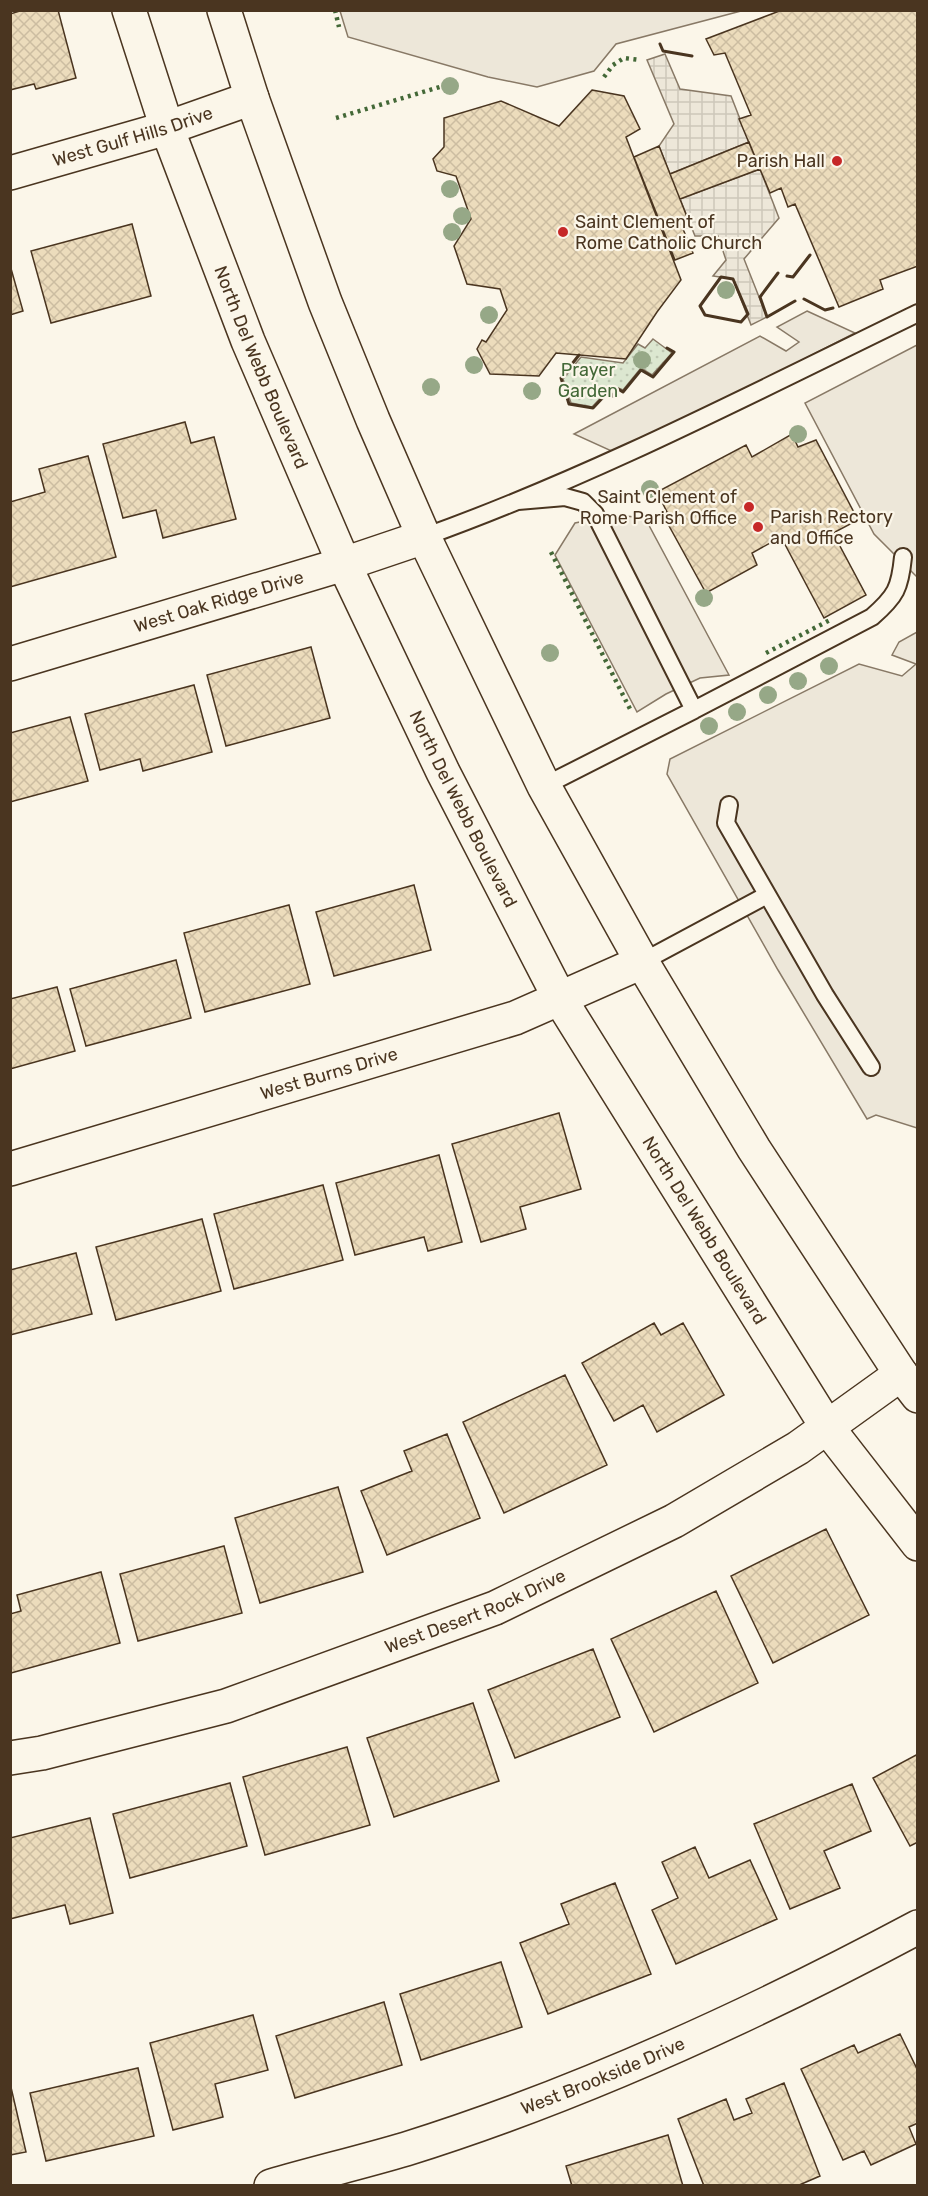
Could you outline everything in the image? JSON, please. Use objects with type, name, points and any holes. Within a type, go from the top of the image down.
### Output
[{"type":"street","name":"North Del Webb Boulevard","points":[[129,10],[167,128],[248,341],[344,564],[443,772],[560,999],[827,1427],[918,1544]]},
{"type":"street","points":[[224,10],[252,98],[325,302],[424,537],[544,786],[642,962],[754,1149],[909,1385]]},
{"type":"street","name":"West Gulf Hills Drive","points":[[10,173],[167,128],[252,98]]},
{"type":"street","name":"West Oak Ridge Drive","points":[[10,664],[344,564],[424,537]]},
{"type":"street","name":"West Burns Drive","points":[[10,1169],[515,1018],[642,962]]},
{"type":"street","name":"West Desert Rock Drive","points":[[10,1758],[42,1753],[226,1706],[495,1608],[674,1521],[798,1448],[827,1427],[909,1385]]},
{"type":"street","name":"West Brookside Drive","points":[[271,2186],[406,2148],[518,2110],[644,2059],[746,2013],[918,1927]]},
{"type":"lane","points":[[424,537],[518,501],[645,447],[918,313]]},
{"type":"lane","points":[[518,501],[565,497],[583,502],[595,514],[694,710]]},
{"type":"lane","points":[[544,786],[872,617],[888,603],[900,583],[903,557]]},
{"type":"lane","points":[[729,805],[726,823],[825,995],[871,1067]]},
{"type":"lane","points":[[642,962],[767,894]]},
{"type":"green space","name":"Prayer Garden","points":[[653,339],[672,353],[652,375],[641,368],[623,390],[618,388],[613,394],[608,390],[592,407],[571,403],[563,379],[581,357],[623,363],[638,344],[645,348]]},
{"type":"shaded area","points":[[340,10],[741,11],[616,44],[594,71],[537,87],[488,77],[348,37]]},
{"type":"shaded area","points":[[665,54],[680,89],[731,96],[749,142],[670,174],[659,146],[674,124],[647,60]]},
{"type":"shaded area","points":[[760,169],[779,218],[744,259],[767,317],[751,325],[733,279],[713,276],[726,260],[718,236],[695,236],[680,199]]},
{"type":"shaded area","points":[[807,311],[855,333],[618,454],[574,434],[760,336],[786,351],[799,342],[777,327]]},
{"type":"shaded area","points":[[917,345],[917,577],[874,534],[805,403]]},
{"type":"shaded area","points":[[615,515],[645,518],[729,675],[700,678],[666,694],[637,712],[555,555],[575,523]]},
{"type":"shaded area","points":[[917,632],[917,1128],[876,1115],[867,1119],[778,970],[667,774],[670,759],[859,664],[902,676],[916,664],[892,655],[899,642]]},
{"type":"building","points":[[23,10],[58,10],[76,78],[36,89],[34,84],[10,90],[10,14]]},
{"type":"building","name":"Parish Hall","points":[[782,10],[918,10],[918,266],[880,280],[883,289],[839,307],[795,204],[788,207],[781,188],[770,193],[739,119],[751,115],[725,53],[714,55],[706,39]]},
{"type":"building","name":"Saint Clement of Rome Catholic Church","points":[[592,90],[624,96],[640,129],[626,137],[681,280],[626,359],[556,353],[539,376],[490,374],[477,349],[482,340],[486,342],[507,310],[500,289],[467,284],[454,246],[471,219],[456,176],[437,171],[433,159],[444,147],[444,118],[501,101],[559,126]]},
{"type":"building","points":[[749,142],[760,169],[680,199],[670,174]]},
{"type":"building","points":[[659,146],[691,227],[683,229],[693,253],[675,260],[634,157]]},
{"type":"building","points":[[132,224],[151,296],[51,323],[31,251]]},
{"type":"building","points":[[10,265],[23,311],[10,315]]},
{"type":"building","points":[[185,422],[191,443],[214,437],[236,519],[163,538],[156,510],[123,518],[103,444]]},
{"type":"building","name":"Parish Rectory and Office","points":[[792,434],[798,447],[816,440],[858,520],[833,533],[866,595],[824,618],[781,537],[752,553],[757,565],[706,593],[663,515],[667,512],[657,492],[746,445],[752,457]]},
{"type":"building","points":[[88,456],[116,557],[10,587],[10,502],[45,492],[39,469]]},
{"type":"building","points":[[311,647],[330,718],[226,746],[207,675]]},
{"type":"building","points":[[194,685],[212,752],[143,771],[140,759],[100,770],[85,714]]},
{"type":"building","points":[[70,717],[88,781],[10,802],[10,733]]},
{"type":"building","points":[[414,885],[431,950],[334,976],[316,912]]},
{"type":"building","points":[[289,905],[310,984],[205,1012],[184,933]]},
{"type":"building","points":[[176,960],[191,1018],[86,1046],[70,989]]},
{"type":"building","points":[[57,987],[75,1051],[10,1069],[10,999]]},
{"type":"building","points":[[559,1113],[581,1189],[520,1207],[526,1229],[481,1242],[452,1144]]},
{"type":"building","points":[[439,1155],[462,1242],[428,1251],[424,1237],[355,1255],[336,1183]]},
{"type":"building","points":[[323,1185],[343,1260],[234,1289],[214,1214]]},
{"type":"building","points":[[202,1219],[221,1291],[116,1320],[96,1247]]},
{"type":"building","points":[[76,1253],[92,1314],[10,1335],[10,1270]]},
{"type":"building","points":[[654,1323],[661,1335],[683,1323],[724,1395],[657,1432],[643,1405],[614,1421],[582,1363]]},
{"type":"building","points":[[565,1375],[607,1465],[504,1513],[463,1422]]},
{"type":"building","points":[[447,1434],[480,1518],[387,1555],[361,1491],[412,1471],[404,1451]]},
{"type":"building","points":[[338,1487],[363,1572],[260,1603],[235,1518]]},
{"type":"building","points":[[826,1529],[869,1615],[773,1663],[731,1576]]},
{"type":"building","points":[[224,1546],[242,1613],[138,1641],[120,1574]]},
{"type":"building","points":[[101,1572],[120,1643],[11,1673],[10,1614],[21,1611],[17,1595]]},
{"type":"building","points":[[716,1591],[758,1683],[654,1732],[611,1639]]},
{"type":"building","points":[[593,1649],[620,1717],[515,1758],[488,1690]]},
{"type":"building","points":[[473,1703],[499,1781],[394,1817],[367,1738]]},
{"type":"building","points":[[347,1747],[370,1825],[265,1855],[243,1777]]},
{"type":"building","points":[[918,1754],[918,1842],[910,1846],[873,1778]]},
{"type":"building","points":[[230,1783],[247,1846],[130,1878],[113,1814]]},
{"type":"building","points":[[852,1784],[871,1831],[824,1851],[840,1888],[790,1909],[754,1824]]},
{"type":"building","points":[[90,1818],[113,1913],[70,1924],[65,1905],[10,1919],[10,1838]]},
{"type":"building","points":[[695,1847],[709,1878],[750,1860],[777,1919],[676,1964],[652,1910],[678,1898],[662,1862]]},
{"type":"building","points":[[615,1883],[651,1974],[548,2014],[520,1943],[569,1924],[561,1904]]},
{"type":"building","points":[[501,1962],[522,2027],[421,2060],[400,1994]]},
{"type":"building","points":[[384,2002],[402,2065],[295,2098],[276,2036]]},
{"type":"building","points":[[253,2015],[268,2070],[215,2084],[223,2117],[173,2130],[150,2043]]},
{"type":"building","points":[[900,2034],[918,2071],[918,2123],[909,2127],[916,2144],[871,2165],[864,2151],[843,2160],[801,2069],[854,2045],[858,2053]]},
{"type":"building","points":[[138,2068],[154,2136],[46,2161],[30,2093]]},
{"type":"building","points":[[10,2083],[26,2152],[10,2155]]},
{"type":"building","points":[[784,2083],[820,2176],[797,2186],[704,2186],[678,2119],[726,2099],[734,2120],[752,2113],[746,2099]]},
{"type":"building","points":[[668,2135],[683,2186],[572,2186],[566,2166]]},
{"type":"hedge","points":[[335,10],[339,27]]},
{"type":"hedge","points":[[604,77],[613,65],[624,58],[640,60]]},
{"type":"hedge","points":[[336,118],[443,86]]},
{"type":"hedge","points":[[551,552],[630,709]]},
{"type":"hedge","points":[[766,653],[830,620]]},
{"type":"wall","points":[[660,44],[663,51],[692,56]]},
{"type":"wall","points":[[787,276],[793,277],[810,255]]},
{"type":"wall","points":[[778,273],[760,297],[767,317],[795,301]]},
{"type":"wall","points":[[721,277],[733,279],[748,314],[741,322],[705,315],[700,306],[721,277]]},
{"type":"wall","points":[[804,299],[825,310],[833,308]]},
{"type":"wall","points":[[579,355],[561,378],[569,404],[593,408],[608,392],[613,396],[618,389],[623,392],[641,370],[653,377],[674,352],[667,348]]},
{"type":"place","name":"Parish Hall","points":[[837,161]]},
{"type":"place","name":"Saint Clement of Rome Catholic Church","points":[[563,232]]},
{"type":"place","name":"Saint Clement of Rome Parish Office","points":[[749,507]]},
{"type":"place","name":"Parish Rectory and Office","points":[[758,527]]}]
